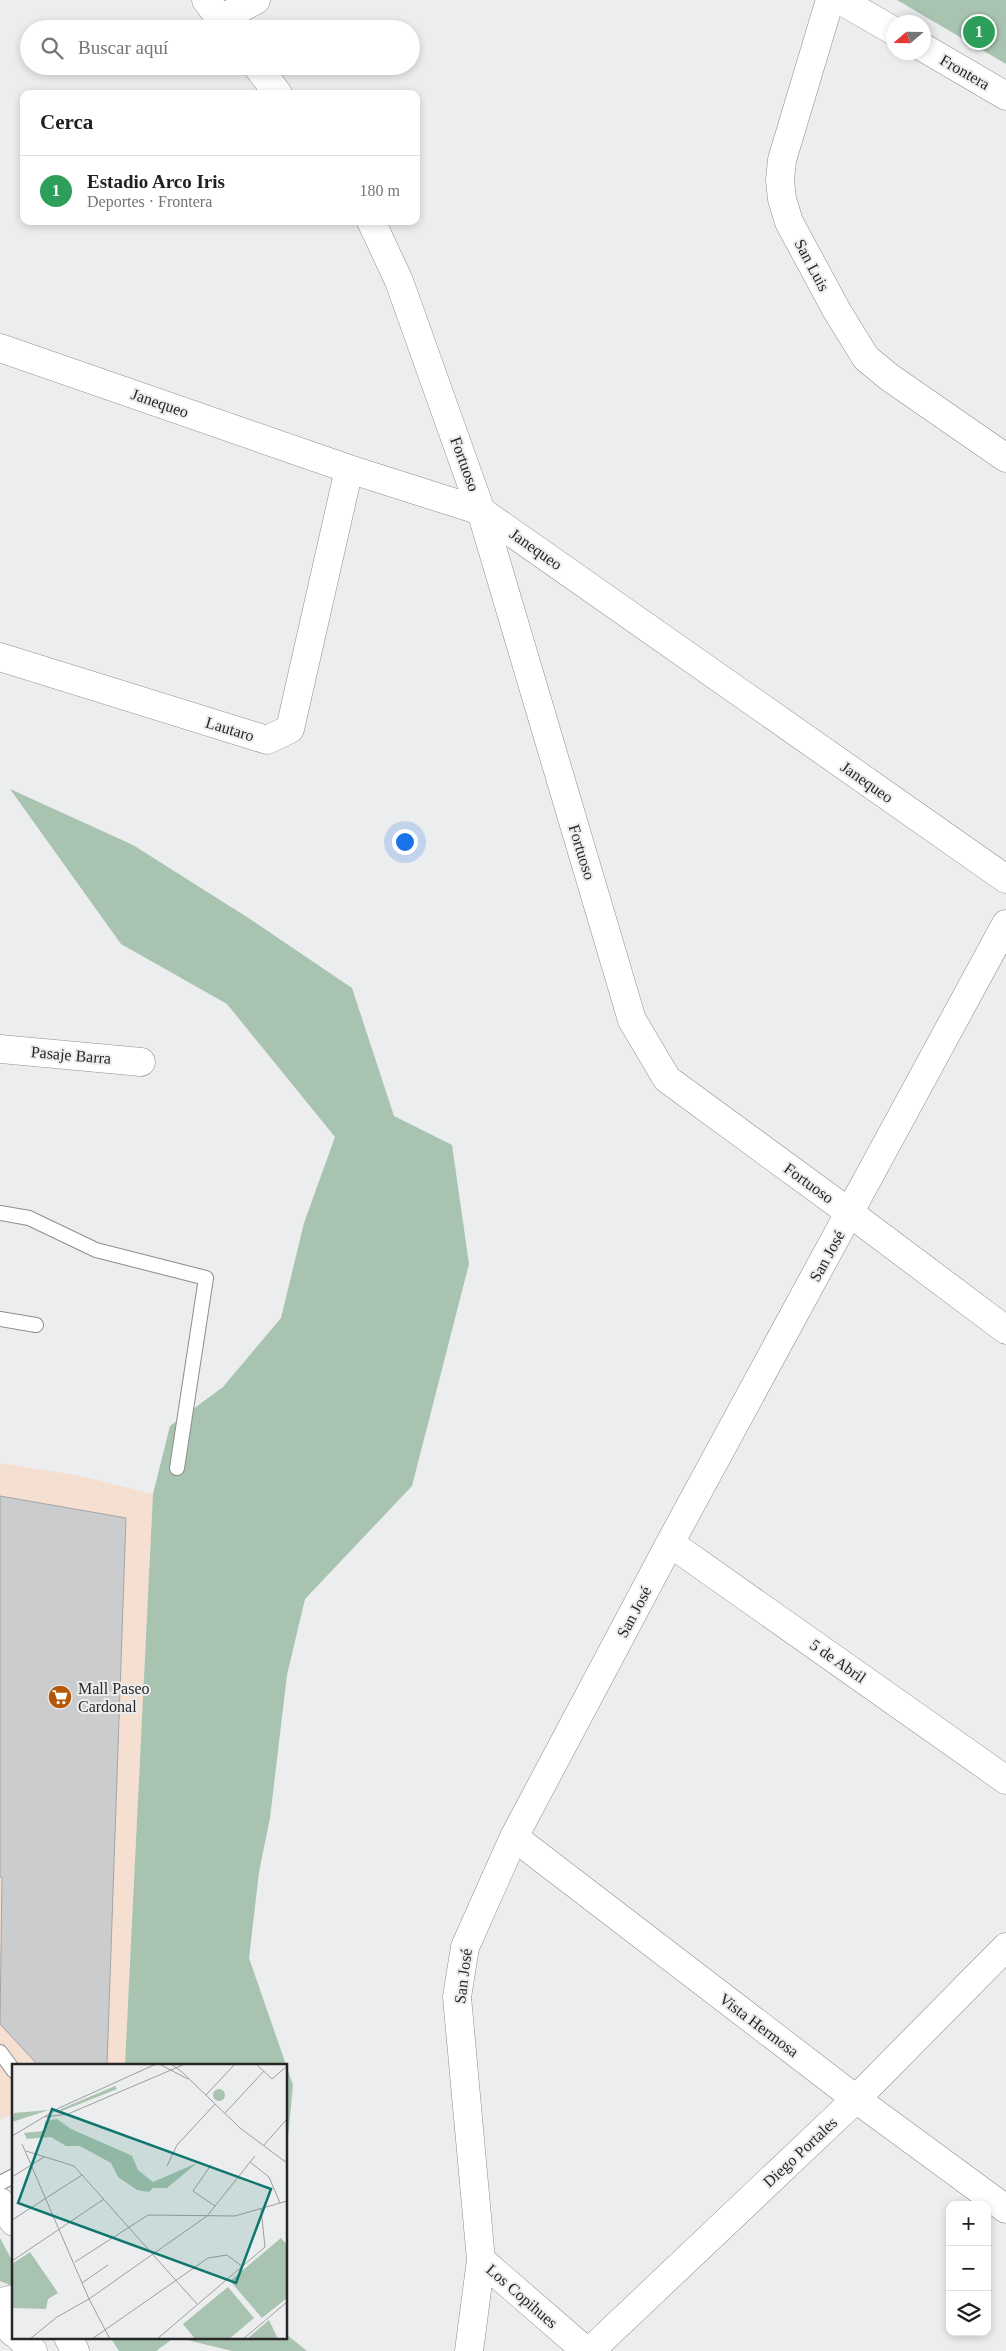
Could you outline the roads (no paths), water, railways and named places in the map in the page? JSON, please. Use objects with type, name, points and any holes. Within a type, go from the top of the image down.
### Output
[{"type":"street","points":[[218,16],[256,0]]},
{"type":"street","name":"San Luis","points":[[830,0],[782,160],[781,189],[789,222],[837,310],[866,358],[889,377],[1006,458]]},
{"type":"street","points":[[840,0],[886,26]]},
{"type":"street","name":"Frontera","points":[[931,52],[1006,96]]},
{"type":"street","points":[[264,75],[275,90]]},
{"type":"street","name":"Fortuoso","points":[[373,225],[400,281],[481,511],[632,1020],[667,1079],[1006,1330]]},
{"type":"street","name":"Janequeo","points":[[0,348],[349,469],[481,511],[1006,879]]},
{"type":"street","name":"Lautaro","points":[[0,657],[267,740],[290,729],[349,469]]},
{"type":"street","name":"San José","points":[[470,2351],[481,2260],[457,1997],[465,1947],[514,1837],[670,1542],[1006,924]]},
{"type":"street","name":"Pasaje Barra","points":[[0,1049],[141,1062]]},
{"type":"street","name":"5 de Abril","points":[[670,1542],[1006,1780]]},
{"type":"street","name":"Vista Hermosa","points":[[514,1837],[856,2099],[1006,2209]]},
{"type":"street","name":"Diego Portales","points":[[588,2351],[856,2099],[1006,1947]]},
{"type":"street","points":[[0,2202],[12,2219]]},
{"type":"street","name":"Los Copihues","points":[[481,2260],[588,2351]]},
{"type":"street","points":[[0,2320],[12,2330]]},
{"type":"street","points":[[20,2338],[33,2351]]},
{"type":"street","points":[[68,2338],[75,2351]]},
{"type":"lane","points":[[0,1213],[29,1218],[96,1250],[206,1278],[177,1468]]},
{"type":"lane","points":[[0,1319],[36,1325]]},
{"type":"lane","points":[[0,2052],[12,2068]]},
{"type":"lane","points":[[0,2183],[12,2177]]},
{"type":"place","name":"Estadio Arco Iris","points":[[979,32]]},
{"type":"place","name":"Mall Paseo Cardonal","points":[[60,1697]]}]
